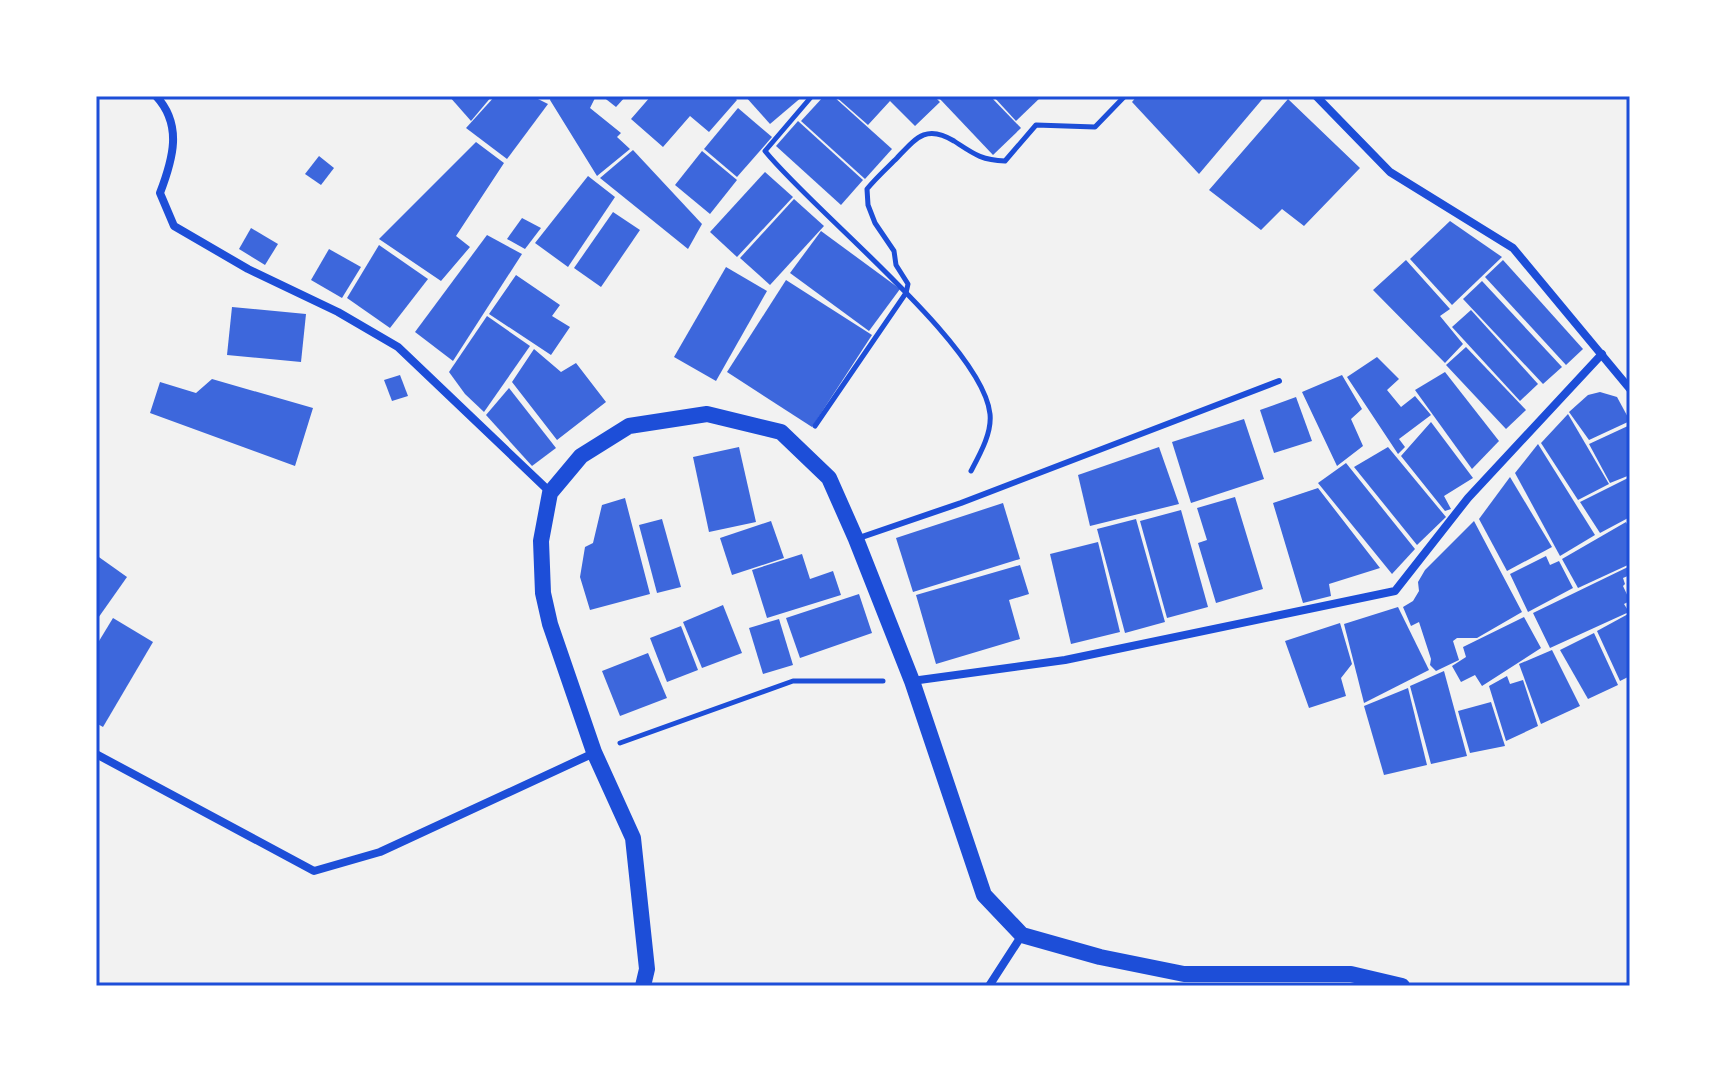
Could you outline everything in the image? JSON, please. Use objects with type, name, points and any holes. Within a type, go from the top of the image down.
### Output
[{"type":"main road","points":[[643,986],[647,969],[633,838],[594,752],[550,624],[543,593],[541,541],[550,493],[581,456],[629,426],[707,414],[781,432],[829,478],[912,681],[984,895],[1022,935],[1100,957],[1184,974],[1351,974],[1402,986]]},
{"type":"street","points":[[156,96],[167,108],[174,128],[171,163],[160,193],[174,226],[248,269],[338,312],[398,347],[550,493]]},
{"type":"street","points":[[1316,96],[1390,172],[1513,248],[1630,389]]},
{"type":"street","points":[[912,681],[1065,660],[1395,591],[1468,498],[1602,354]]},
{"type":"street","points":[[96,754],[314,871],[380,852],[594,752]]},
{"type":"street","points":[[989,986],[1022,935]]},
{"type":"lane","points":[[856,539],[961,503],[1279,381]]},
{"type":"path","points":[[812,96],[765,151],[906,293],[960,355],[985,395],[991,416],[985,445],[970,474],[961,503]]},
{"type":"path","points":[[799,449],[906,293],[908,284],[896,265],[894,251],[875,223],[868,205],[867,189],[912,140],[928,133],[943,135],[985,160],[1005,161],[1036,125],[1095,127],[1125,96]]},
{"type":"path","points":[[594,752],[793,681],[912,681]]},
{"type":"building","points":[[449,96],[492,96],[471,121]]},
{"type":"building","points":[[495,96],[532,96],[548,104],[507,159],[466,128]]},
{"type":"building","points":[[551,96],[593,96],[595,98],[590,108],[621,133],[617,137],[630,149],[597,176],[550,100]]},
{"type":"building","points":[[602,96],[626,96],[616,107]]},
{"type":"building","points":[[651,96],[733,96],[737,100],[709,132],[690,116],[663,147],[631,119]]},
{"type":"building","points":[[745,96],[803,96],[770,124]]},
{"type":"building","points":[[824,96],[833,96],[892,149],[865,179],[801,121]]},
{"type":"building","points":[[835,96],[934,96],[940,102],[915,126],[890,101],[868,125]]},
{"type":"building","points":[[990,96],[1021,128],[993,155],[939,98]]},
{"type":"building","points":[[993,96],[1042,96],[1016,121]]},
{"type":"building","points":[[1137,96],[1265,96],[1199,174],[1132,102]]},
{"type":"building","points":[[1288,99],[1360,168],[1304,226],[1282,209],[1261,230],[1209,190]]},
{"type":"building","points":[[738,108],[772,137],[737,177],[704,149]]},
{"type":"building","points":[[798,121],[863,180],[841,205],[776,146]]},
{"type":"building","points":[[476,142],[504,163],[456,236],[470,247],[441,281],[379,239]]},
{"type":"building","points":[[633,150],[702,224],[688,249],[600,178]]},
{"type":"building","points":[[702,151],[737,180],[710,214],[675,185]]},
{"type":"building","points":[[319,156],[334,168],[321,185],[305,174]]},
{"type":"building","points":[[765,172],[793,197],[737,257],[710,232]]},
{"type":"building","points":[[588,176],[615,197],[568,267],[535,243]]},
{"type":"building","points":[[794,199],[824,226],[770,285],[740,258]]},
{"type":"building","points":[[613,212],[640,230],[601,287],[574,268]]},
{"type":"building","points":[[522,218],[541,228],[525,249],[507,239]]},
{"type":"building","points":[[1450,221],[1502,257],[1452,305],[1410,259]]},
{"type":"building","points":[[251,228],[278,244],[265,265],[239,249]]},
{"type":"building","points":[[821,231],[900,289],[869,331],[790,273]]},
{"type":"building","points":[[487,235],[522,254],[453,361],[415,332]]},
{"type":"building","points":[[379,245],[428,279],[390,328],[347,298]]},
{"type":"building","points":[[329,249],[361,267],[342,298],[311,280]]},
{"type":"building","points":[[1406,260],[1450,309],[1440,316],[1463,344],[1445,363],[1373,290]]},
{"type":"building","points":[[1503,260],[1583,349],[1566,365],[1485,277]]},
{"type":"building","points":[[726,267],[767,291],[716,381],[674,357]]},
{"type":"building","points":[[516,275],[560,305],[552,316],[570,327],[551,355],[489,314]]},
{"type":"building","points":[[786,280],[872,335],[812,427],[727,372]]},
{"type":"building","points":[[1482,281],[1562,367],[1543,384],[1463,299]]},
{"type":"building","points":[[232,307],[306,314],[301,362],[227,355]]},
{"type":"building","points":[[1471,310],[1538,384],[1520,401],[1452,327]]},
{"type":"building","points":[[487,316],[530,346],[484,412],[465,394],[449,372]]},
{"type":"building","points":[[1466,347],[1526,410],[1506,429],[1446,365]]},
{"type":"building","points":[[534,349],[561,372],[576,363],[606,402],[557,440],[512,382]]},
{"type":"building","points":[[1377,357],[1399,379],[1387,390],[1401,407],[1415,396],[1431,415],[1399,439],[1405,447],[1398,454],[1347,377]]},
{"type":"building","points":[[1445,372],[1499,441],[1472,469],[1415,390]]},
{"type":"building","points":[[400,375],[408,396],[392,401],[384,380]]},
{"type":"building","points":[[1342,375],[1362,409],[1351,419],[1363,446],[1337,466],[1302,392]]},
{"type":"building","points":[[212,379],[313,408],[295,466],[150,413],[160,382],[196,393]]},
{"type":"building","points":[[509,388],[556,448],[532,466],[486,415]]},
{"type":"building","points":[[1600,392],[1617,397],[1630,421],[1589,440],[1569,412],[1588,395]]},
{"type":"building","points":[[1296,397],[1312,441],[1274,453],[1260,410]]},
{"type":"building","points":[[1568,414],[1609,484],[1578,500],[1541,443]]},
{"type":"building","points":[[1244,419],[1264,479],[1191,503],[1172,442]]},
{"type":"building","points":[[1431,422],[1473,478],[1444,496],[1451,509],[1445,511],[1401,456]]},
{"type":"building","points":[[1630,425],[1630,475],[1610,483],[1589,444]]},
{"type":"building","points":[[1538,444],[1595,535],[1560,556],[1515,473]]},
{"type":"building","points":[[739,447],[756,522],[709,532],[693,457]]},
{"type":"building","points":[[1159,447],[1179,504],[1090,526],[1078,475]]},
{"type":"building","points":[[1388,447],[1446,517],[1417,545],[1354,467]]},
{"type":"building","points":[[1346,463],[1415,549],[1392,574],[1318,483]]},
{"type":"building","points":[[1510,477],[1552,547],[1507,571],[1479,519]]},
{"type":"building","points":[[1630,477],[1630,517],[1600,533],[1580,502]]},
{"type":"building","points":[[1318,488],[1380,568],[1329,584],[1331,596],[1303,603],[1273,503]]},
{"type":"building","points":[[1235,497],[1263,589],[1216,603],[1198,543],[1207,540],[1197,508]]},
{"type":"building","points":[[625,498],[650,594],[590,610],[580,577],[585,547],[593,543],[602,505]]},
{"type":"building","points":[[1003,503],[1020,559],[913,592],[896,538]]},
{"type":"building","points":[[1181,510],[1208,607],[1167,618],[1140,521]]},
{"type":"building","points":[[662,519],[681,587],[657,593],[639,525]]},
{"type":"building","points":[[1136,519],[1165,622],[1125,633],[1097,529]]},
{"type":"building","points":[[771,521],[784,558],[732,575],[720,538]]},
{"type":"building","points":[[1474,521],[1522,612],[1477,638],[1457,638],[1453,641],[1459,660],[1436,671],[1430,665],[1431,659],[1419,622],[1411,626],[1403,607],[1413,601],[1419,591],[1418,582],[1425,570]]},
{"type":"building","points":[[1626,522],[1630,530],[1630,564],[1578,588],[1562,559]]},
{"type":"building","points":[[1098,542],[1120,632],[1071,644],[1050,554]]},
{"type":"building","points":[[802,554],[810,579],[833,571],[841,595],[767,618],[752,570]]},
{"type":"building","points":[[96,555],[127,577],[96,621]]},
{"type":"building","points":[[1546,556],[1550,565],[1559,561],[1573,588],[1528,612],[1510,574]]},
{"type":"building","points":[[1020,565],[1029,594],[1009,600],[1020,639],[936,664],[916,595]]},
{"type":"building","points":[[1630,566],[1630,575],[1623,578],[1630,601],[1624,604],[1629,612],[1550,648],[1533,613]]},
{"type":"building","points":[[859,594],[872,633],[800,658],[786,618]]},
{"type":"building","points":[[723,605],[742,653],[702,668],[683,622]]},
{"type":"building","points":[[1398,607],[1429,670],[1364,703],[1344,624]]},
{"type":"building","points":[[1630,613],[1630,676],[1620,681],[1597,631]]},
{"type":"building","points":[[1524,617],[1541,648],[1482,686],[1475,675],[1461,682],[1452,666],[1466,657],[1463,647]]},
{"type":"building","points":[[113,618],[153,642],[103,727],[96,723],[96,646]]},
{"type":"building","points":[[779,619],[793,665],[763,674],[749,628]]},
{"type":"building","points":[[1340,623],[1352,664],[1341,678],[1346,696],[1309,708],[1285,641]]},
{"type":"building","points":[[681,626],[698,670],[667,682],[650,638]]},
{"type":"building","points":[[1594,633],[1618,685],[1588,699],[1560,650]]},
{"type":"building","points":[[1552,650],[1580,706],[1541,724],[1519,664]]},
{"type":"building","points":[[648,653],[667,698],[620,716],[602,671]]},
{"type":"building","points":[[1444,671],[1467,756],[1431,764],[1410,686]]},
{"type":"building","points":[[1507,676],[1510,684],[1523,680],[1538,726],[1506,741],[1489,686]]},
{"type":"building","points":[[1408,688],[1427,765],[1384,775],[1364,706]]},
{"type":"building","points":[[1491,702],[1505,746],[1470,753],[1458,711]]}]
